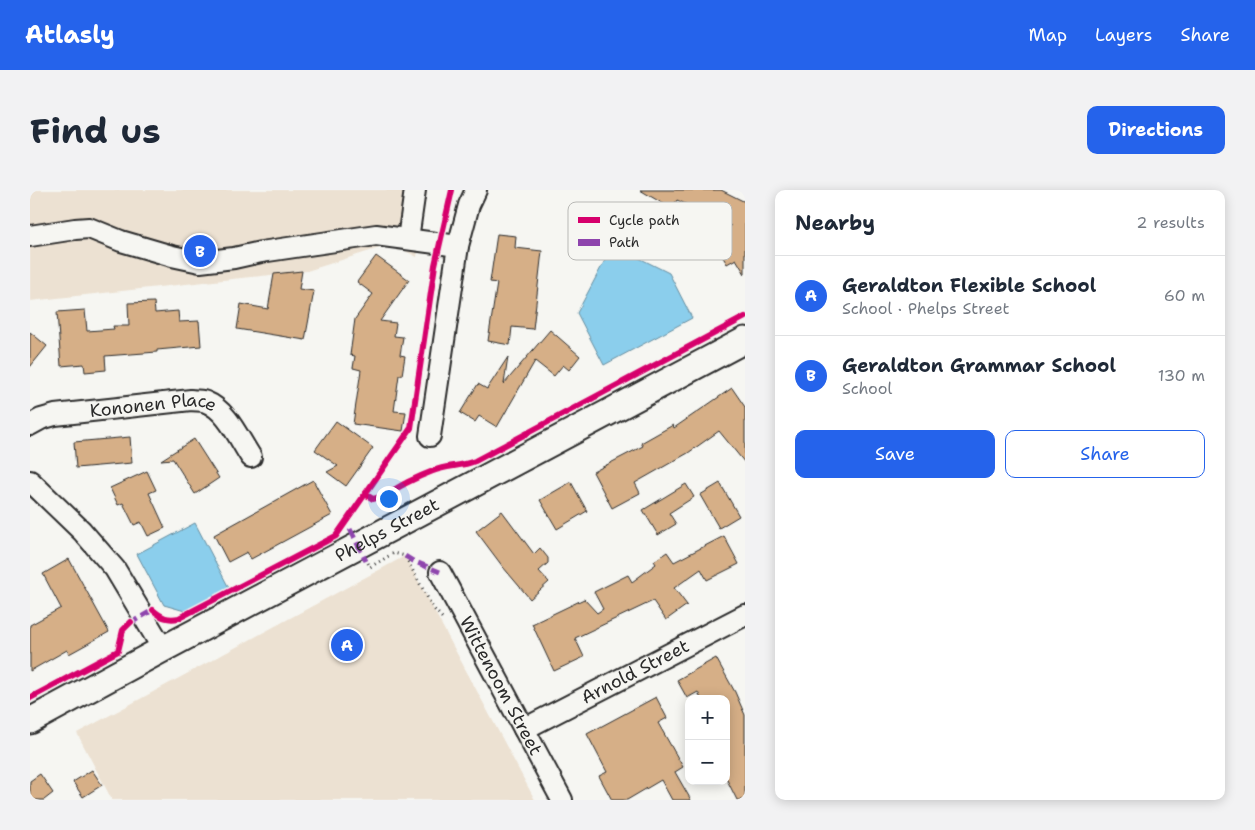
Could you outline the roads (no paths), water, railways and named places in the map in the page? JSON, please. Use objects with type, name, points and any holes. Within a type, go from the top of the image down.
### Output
[{"type":"main road","name":"Phelps Street","points":[[30,721],[745,340]]},
{"type":"main road","points":[[30,710],[69,700]]},
{"type":"street","points":[[408,239],[415,190]]},
{"type":"street","points":[[430,436],[458,246],[468,204],[476,190]]},
{"type":"street","points":[[30,236],[89,228],[122,241],[200,262],[376,235],[458,246]]},
{"type":"street","name":"Kononen Place","points":[[30,425],[54,415],[191,400],[206,401],[229,422],[251,457]]},
{"type":"street","points":[[30,481],[82,530],[115,569],[162,649]]},
{"type":"street","name":"Wittenoom Street","points":[[440,572],[562,800]]},
{"type":"street","name":"Arnold Street","points":[[524,729],[744,618]]},
{"type":"water","points":[[605,260],[643,260],[669,273],[692,318],[604,365],[577,313]]},
{"type":"water","points":[[195,523],[229,588],[185,611],[164,605],[137,554]]},
{"type":"place","name":"Geraldton Grammar School","points":[[200,251]]},
{"type":"place","name":"Geraldton Flexible School","points":[[347,645]]}]
